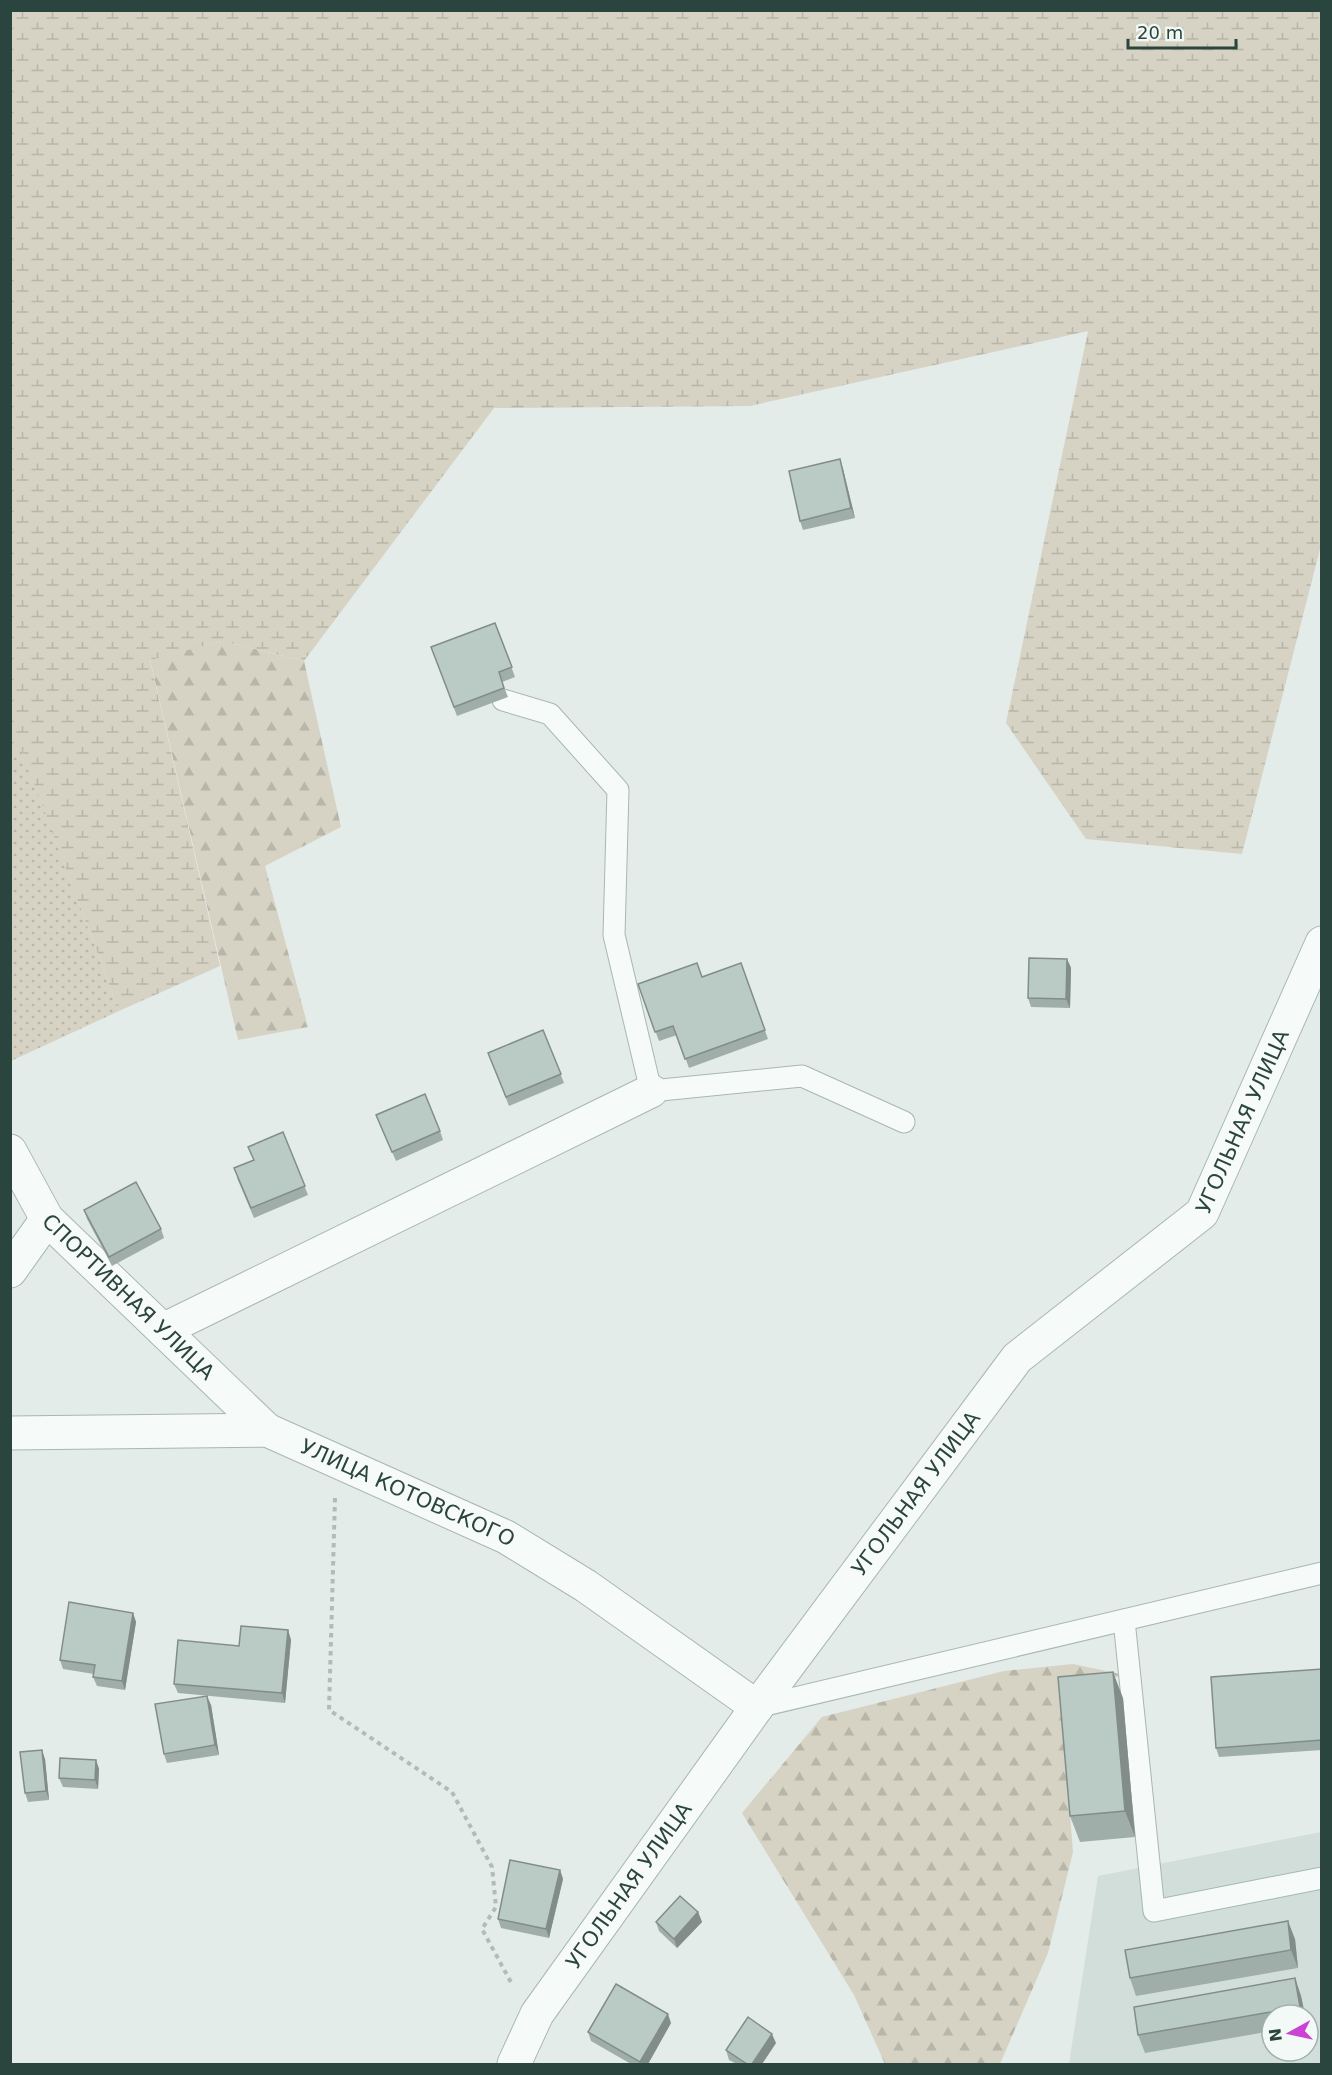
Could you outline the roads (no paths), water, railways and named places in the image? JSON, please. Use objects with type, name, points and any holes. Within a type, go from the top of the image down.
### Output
[{"type":"street","name":"УГОЛЬНАЯ УЛИЦА","points":[[514,2064],[537,2014],[757,1707],[1017,1358],[1202,1213],[1322,943]]},
{"type":"street","points":[[164,1330],[651,1091]]},
{"type":"street","name":"СПОРТИВНАЯ УЛИЦА","points":[[10,1151],[47,1219],[267,1430]]},
{"type":"street","points":[[10,1271],[47,1219]]},
{"type":"street","name":"УЛИЦА КОТОВСКОГО","points":[[10,1433],[267,1430],[506,1538],[586,1586],[757,1707]]},
{"type":"lane","points":[[503,700],[550,714],[618,790],[614,935],[651,1091],[802,1076],[903,1122]]},
{"type":"lane","points":[[757,1707],[1322,1573]]},
{"type":"lane","points":[[1124,1620],[1154,1911],[1322,1878]]}]
